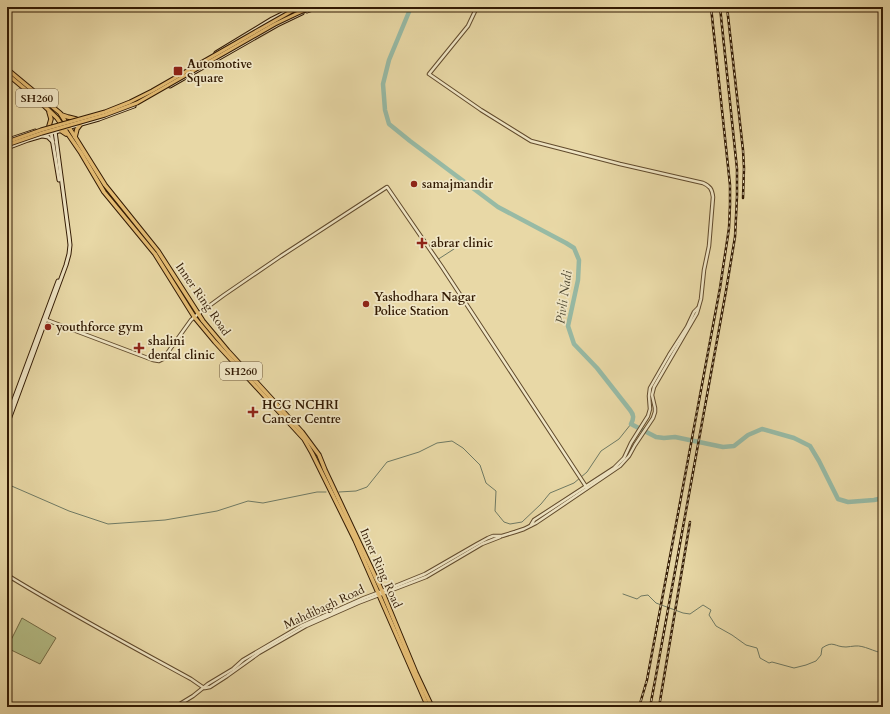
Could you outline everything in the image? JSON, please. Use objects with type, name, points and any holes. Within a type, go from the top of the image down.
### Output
[{"type":"highway","name":"Inner Ring Road","points":[[7,69],[60,113],[105,185],[158,251],[203,321],[228,351],[302,432],[319,455],[330,485]]},
{"type":"highway","name":"Inner Ring Road","points":[[7,74],[37,99],[62,127],[81,152],[104,192],[155,254],[195,318],[215,342],[304,439],[338,500],[432,707]]},
{"type":"highway","points":[[46,108],[51,115],[51,126]]},
{"type":"highway","points":[[60,113],[76,119]]},
{"type":"highway","points":[[53,132],[62,127],[62,118],[60,113]]},
{"type":"highway","points":[[75,138],[77,129],[80,125]]},
{"type":"highway","name":"Inner Ring Road","points":[[380,593],[428,707]]},
{"type":"main road","points":[[55,143],[57,134],[66,122],[109,110],[130,101],[272,19],[296,7]]},
{"type":"main road","points":[[7,141],[105,112],[130,102],[300,7]]},
{"type":"main road","points":[[7,146],[42,133],[106,115],[137,103],[275,24],[312,7]]},
{"type":"main road","points":[[7,141],[51,126],[69,128],[80,125],[134,106],[277,26],[306,11],[319,7]]},
{"type":"main road","points":[[7,425],[68,252],[69,242],[55,143],[51,126]]},
{"type":"main road","points":[[7,146],[53,132],[62,127]]},
{"type":"main road","points":[[38,137],[48,137],[55,143]]},
{"type":"main road","points":[[7,418],[45,319]]},
{"type":"street","points":[[477,7],[468,26],[429,74],[480,110],[531,141],[620,164],[703,183],[710,186],[713,197],[709,246],[704,270],[701,299],[697,313],[676,346]]},
{"type":"street","points":[[45,319],[159,361],[164,359],[191,320],[198,314],[281,256],[387,187],[586,486]]},
{"type":"street","name":"Mahdibagh Road","points":[[175,707],[204,688],[210,687],[237,670],[259,653],[300,629],[425,574],[493,536],[502,536],[520,531],[536,523],[586,486],[617,466],[625,456],[650,413],[650,388],[664,362],[676,346]]},
{"type":"street","name":"Mahdibagh Road","points":[[586,486],[620,466],[629,456],[651,422],[655,412],[652,395],[653,390],[676,346]]},
{"type":"street","points":[[7,575],[89,624],[191,679],[204,688]]},
{"type":"green space","points":[[22,618],[56,638],[40,664],[7,648]]},
{"type":"waterway","name":"Pivli Nadi","points":[[411,7],[389,60],[383,84],[385,110],[389,124],[498,207],[574,248],[579,260],[578,280],[568,326],[574,344],[597,368],[633,415],[631,424],[656,437],[675,437],[723,447],[734,446],[748,435],[762,429],[794,438],[810,446],[838,499],[848,502],[883,498]]},
{"type":"waterway","points":[[437,260],[454,249]]},
{"type":"waterway","points":[[339,492],[356,491],[367,487],[387,462],[419,452],[437,443],[452,441],[463,448],[480,465],[486,483],[496,491],[495,511],[504,522],[510,524],[522,522],[550,493],[574,483],[587,472],[601,451],[619,439],[631,424]]},
{"type":"waterway","points":[[7,484],[69,511],[108,524],[165,520],[217,511],[248,501],[263,503],[317,492],[326,492]]},
{"type":"waterway","points":[[623,594],[637,599],[641,596],[648,595],[656,603],[683,613],[690,614],[703,605],[711,610],[709,615],[716,626],[746,645],[757,648],[760,658],[769,663],[772,662],[794,668],[806,665],[816,661],[821,655],[822,648],[829,644],[842,647],[862,647],[883,653]]},
{"type":"railway","points":[[639,707],[647,680],[720,288],[729,228],[730,185],[711,7]]},
{"type":"railway","points":[[650,707],[735,237],[737,169],[720,7]]},
{"type":"railway","points":[[727,7],[743,150],[743,198]]},
{"type":"railway","points":[[7,144],[31,135],[94,118],[117,110],[188,73]]},
{"type":"railway","points":[[659,707],[690,522]]},
{"type":"place","name":"Automotive Square","points":[[178,71]]},
{"type":"place","name":"samajmandir","points":[[414,184]]},
{"type":"place","name":"abrar clinic","points":[[422,243]]},
{"type":"place","name":"Yashodhara Nagar Police Station","points":[[366,304]]},
{"type":"place","name":"youthforce gym","points":[[48,327]]},
{"type":"place","name":"shalini dental clinic","points":[[139,348]]},
{"type":"place","name":"HCG NCHRI Cancer Centre","points":[[253,412]]}]
